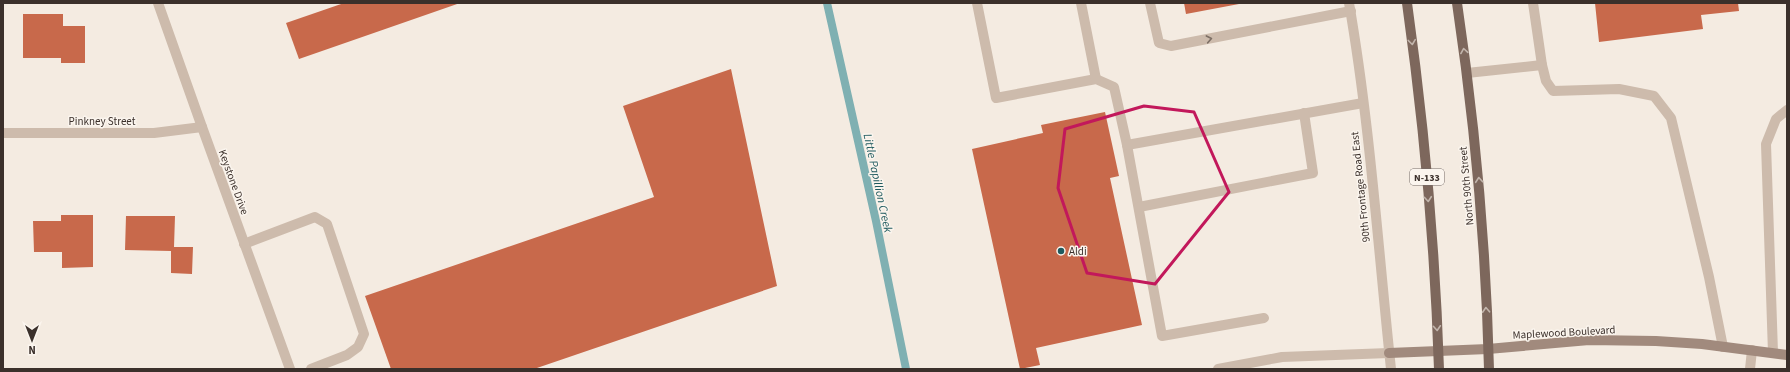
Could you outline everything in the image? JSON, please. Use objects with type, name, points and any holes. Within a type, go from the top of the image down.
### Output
[{"type":"main road","name":"N-133","points":[[1407,3],[1422,119],[1431,231],[1439,369]]},
{"type":"main road","name":"North 90th Street","points":[[1457,3],[1467,73],[1479,180],[1489,369]]},
{"type":"street","name":"Keystone Drive","points":[[158,3],[290,369]]},
{"type":"street","points":[[976,3],[996,98],[1096,79],[1114,87],[1127,144],[1162,336],[1264,318]]},
{"type":"street","points":[[1081,3],[1096,79]]},
{"type":"street","points":[[1150,3],[1159,43],[1171,46],[1350,7]]},
{"type":"street","points":[[1533,3],[1542,65],[1546,81],[1553,91],[1620,89],[1654,96],[1671,118],[1709,277],[1723,347]]},
{"type":"street","name":"90th Frontage Road East","points":[[1350,7],[1373,187],[1391,369]]},
{"type":"street","points":[[1467,73],[1542,65]]},
{"type":"street","points":[[1127,144],[1363,103]]},
{"type":"street","points":[[1773,353],[1766,144],[1776,119],[1787,110]]},
{"type":"street","points":[[1139,207],[1313,173],[1304,114]]},
{"type":"street","name":"Pinkney Street","points":[[3,133],[154,133],[202,127]]},
{"type":"street","points":[[244,244],[315,217],[327,224],[364,334],[358,347],[347,355],[311,369]]},
{"type":"street","name":"Maplewood Boulevard","points":[[1389,353],[1488,349],[1589,340],[1656,341],[1752,350],[1787,355]]},
{"type":"street","points":[[1750,369],[1752,350]]},
{"type":"street","points":[[1218,369],[1282,357],[1389,353]]},
{"type":"highlighted area","points":[[1144,106],[1194,112],[1229,192],[1155,284],[1087,273],[1058,188],[1065,129]]},
{"type":"building","points":[[344,3],[460,3],[299,59],[286,23]]},
{"type":"building","points":[[1184,3],[1239,3],[1239,4],[1186,14]]},
{"type":"building","points":[[1595,3],[1738,3],[1739,11],[1701,15],[1703,29],[1599,42]]},
{"type":"building","points":[[23,14],[63,14],[63,26],[85,26],[85,63],[61,63],[61,58],[23,58]]},
{"type":"building","points":[[731,69],[777,286],[534,369],[391,369],[365,296],[654,197],[623,106]]},
{"type":"building","name":"Aldi","points":[[1105,112],[1119,176],[1110,178],[1142,325],[1036,348],[1040,365],[1020,369],[972,149],[1043,133],[1041,125]]},
{"type":"building","points":[[61,215],[93,215],[93,267],[62,268],[62,252],[34,252],[33,221],[61,221]]},
{"type":"building","points":[[126,216],[175,216],[174,247],[193,247],[192,274],[171,273],[171,251],[125,250]]},
{"type":"waterway","name":"Little Papillion Creek","points":[[827,3],[876,221],[906,369]]},
{"type":"place","name":"Aldi","points":[[1061,251]]}]
